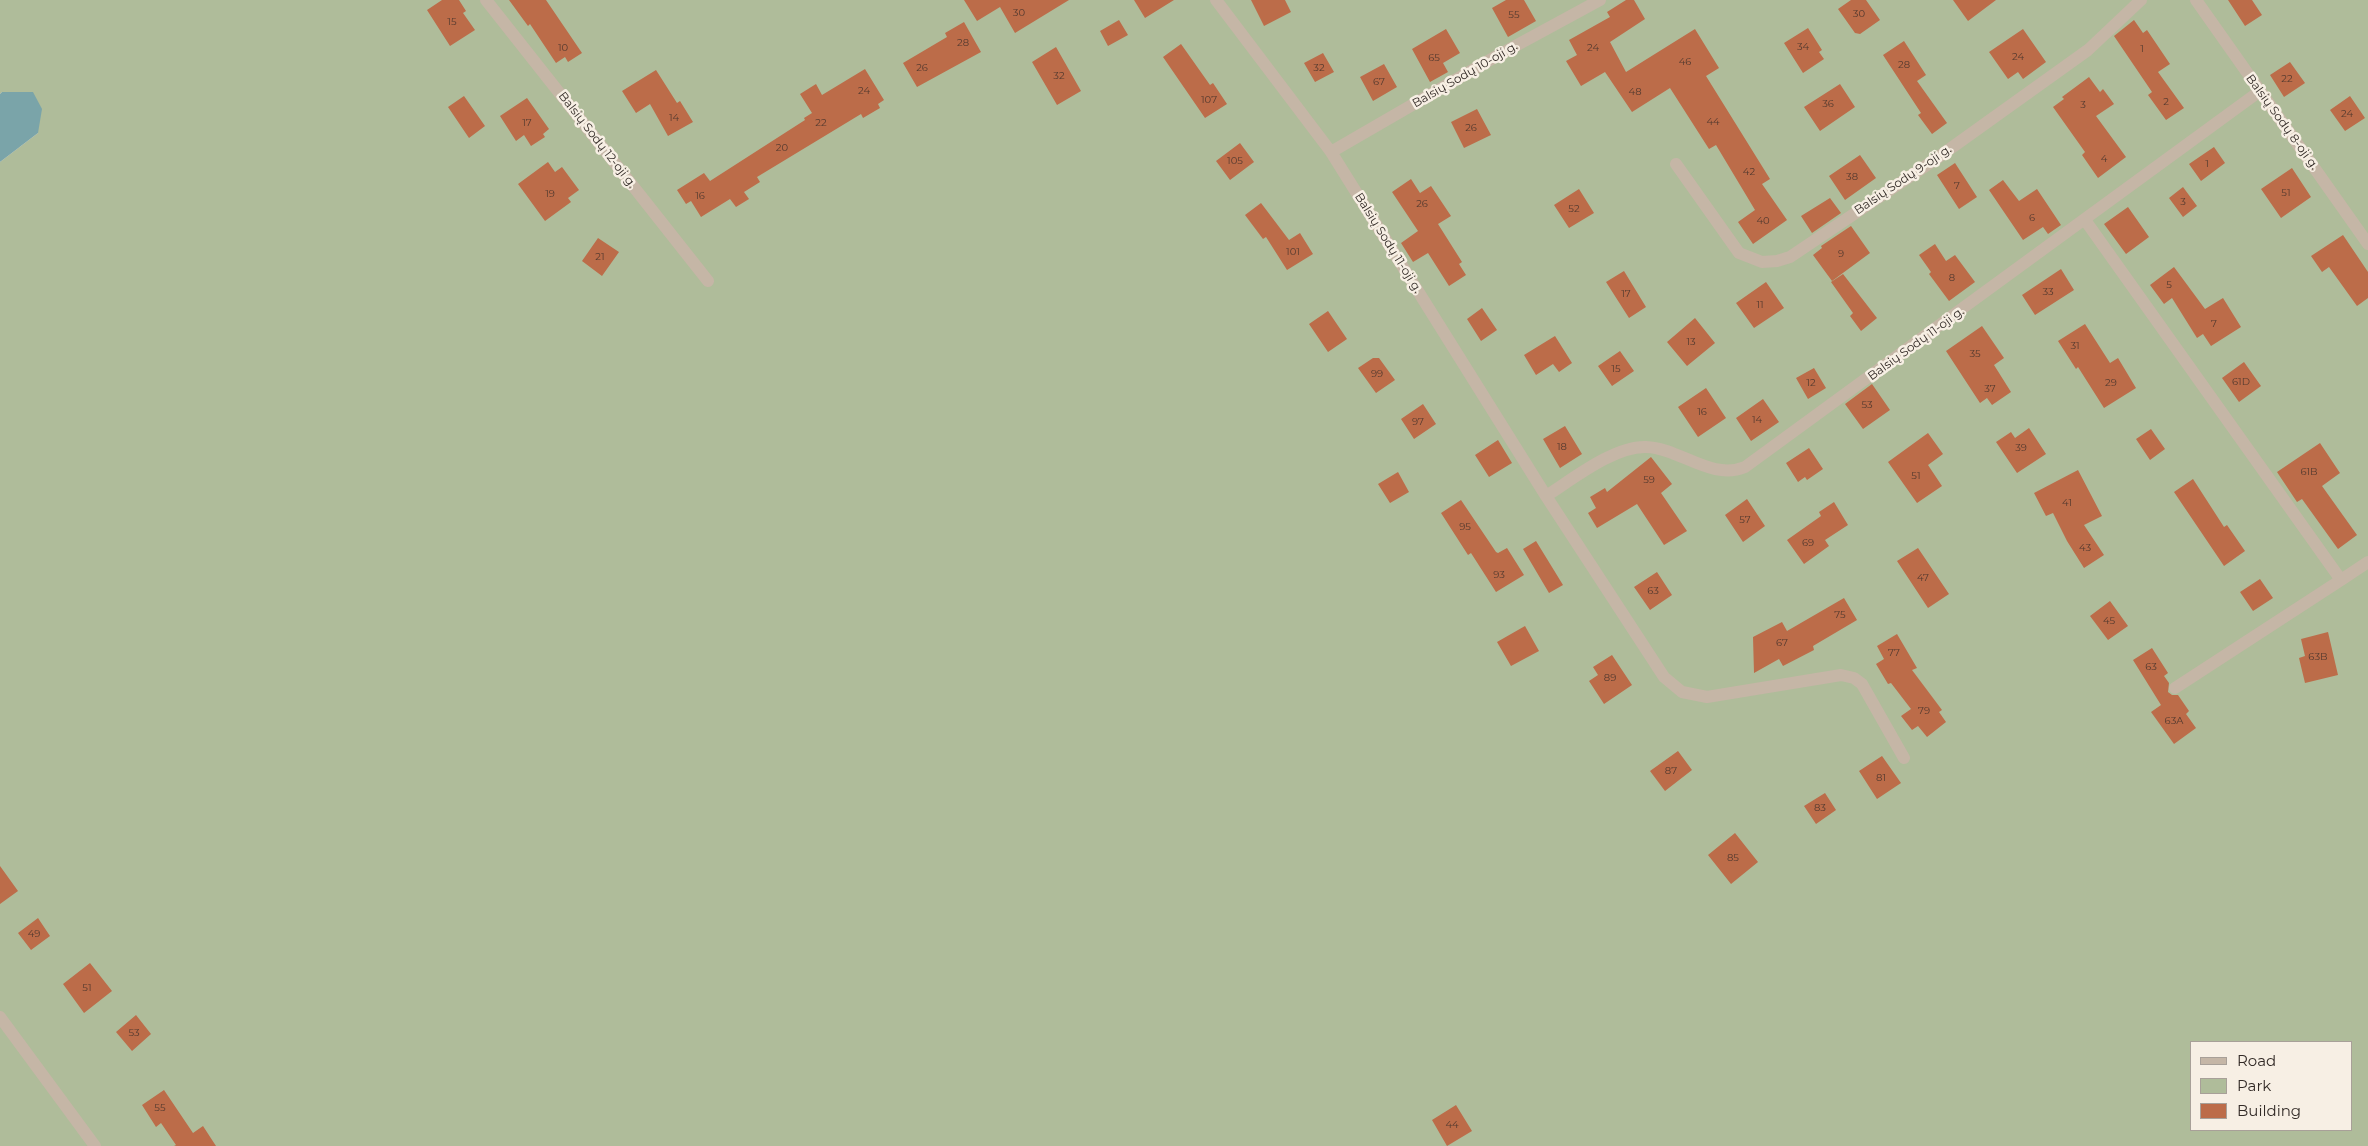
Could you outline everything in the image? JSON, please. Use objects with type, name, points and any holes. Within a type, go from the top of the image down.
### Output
[{"type":"street","name":"Balsių Sodų 12-oji g.","points":[[486,0],[708,281]]},
{"type":"street","name":"Balsių Sodų 11-oji g.","points":[[1216,0],[1330,152],[1546,496],[1664,677],[1682,692],[1707,697],[1841,675],[1854,678],[1862,684],[1904,758]]},
{"type":"street","name":"Balsių Sodų 10-oji g.","points":[[1330,152],[1495,57],[1600,0]]},
{"type":"street","name":"Balsių Sodų 9-oji g.","points":[[1676,164],[1739,253],[1762,262],[1777,261],[1790,257],[1933,161],[2088,50],[2141,0]]},
{"type":"street","name":"Balsių Sodų 8-oji g.","points":[[2196,0],[2368,244]]},
{"type":"street","name":"Balsių Sodų 11-oji g.","points":[[1546,496],[1604,460],[1627,450],[1645,447],[1662,449],[1715,469],[1734,472],[1746,467],[2260,91]]},
{"type":"street","points":[[2085,220],[2341,580]]},
{"type":"street","points":[[2175,688],[2368,562]]},
{"type":"street","points":[[0,1017],[95,1146]]},
{"type":"green space","points":[[0,0],[2368,0],[2368,1146],[0,1146],[0,162],[38,133],[2,92],[0,94]]},
{"type":"water","points":[[2,92],[33,92],[42,109],[38,133],[0,162],[0,94]]},
{"type":"building","points":[[442,0],[459,0],[466,11],[463,13],[475,30],[450,46],[427,10]]},
{"type":"building","points":[[509,0],[546,0],[582,53],[568,62],[565,57],[556,63],[530,24],[528,26]]},
{"type":"building","points":[[964,0],[1069,0],[1015,33],[1000,7],[977,21]]},
{"type":"building","points":[[1134,0],[1174,0],[1145,18]]},
{"type":"building","points":[[1251,0],[1285,0],[1291,12],[1264,26]]},
{"type":"building","points":[[1506,0],[1524,0],[1536,21],[1508,37],[1492,8]]},
{"type":"building","points":[[1626,0],[1634,0],[1645,19],[1610,42],[1626,72],[1695,29],[1719,68],[1706,76],[1770,179],[1762,184],[1787,220],[1753,244],[1738,222],[1755,210],[1716,145],[1709,149],[1670,88],[1632,112],[1605,72],[1581,86],[1566,61],[1577,55],[1569,40],[1610,17],[1607,12]]},
{"type":"building","points":[[1851,0],[1866,0],[1880,20],[1860,34],[1855,33],[1838,9]]},
{"type":"building","points":[[1953,0],[1996,0],[1968,21]]},
{"type":"building","points":[[2228,0],[2252,0],[2262,15],[2245,26]]},
{"type":"building","points":[[1119,20],[1128,35],[1108,46],[1100,31]]},
{"type":"building","points":[[2134,20],[2143,33],[2147,30],[2170,64],[2158,72],[2184,108],[2166,120],[2148,95],[2152,92],[2114,36]]},
{"type":"building","points":[[964,22],[981,52],[917,87],[903,63],[947,37],[945,33]]},
{"type":"building","points":[[1808,28],[1822,50],[1819,52],[1824,59],[1803,73],[1784,43]]},
{"type":"building","points":[[1446,29],[1460,53],[1443,63],[1448,72],[1430,82],[1412,49]]},
{"type":"building","points":[[2023,29],[2046,62],[2023,79],[2018,72],[2008,79],[1989,52]]},
{"type":"building","points":[[1904,41],[1926,75],[1917,81],[1947,123],[1932,134],[1918,115],[1921,113],[1883,55]]},
{"type":"building","points":[[1181,44],[1210,85],[1213,83],[1227,104],[1205,118],[1163,57]]},
{"type":"building","points":[[1056,47],[1081,91],[1057,105],[1032,62]]},
{"type":"building","points":[[1323,53],[1334,72],[1315,82],[1304,63]]},
{"type":"building","points":[[2290,62],[2305,83],[2284,97],[2270,75]]},
{"type":"building","points":[[1384,64],[1397,87],[1373,101],[1360,77]]},
{"type":"building","points":[[865,69],[884,100],[878,104],[880,108],[863,118],[861,114],[757,177],[760,182],[744,192],[749,199],[736,207],[730,199],[701,217],[691,201],[686,204],[677,190],[704,173],[710,181],[805,120],[804,118],[812,113],[800,94],[816,84],[822,95]]},
{"type":"building","points":[[656,70],[677,103],[680,101],[693,122],[668,136],[650,104],[636,113],[622,91]]},
{"type":"building","points":[[2089,77],[2100,92],[2103,89],[2114,104],[2096,116],[2126,157],[2098,178],[2082,155],[2085,152],[2053,107],[2064,99],[2062,97]]},
{"type":"building","points":[[1840,84],[1855,107],[1820,131],[1804,107]]},
{"type":"building","points":[[464,96],[485,126],[469,138],[448,107]]},
{"type":"building","points":[[2350,96],[2365,118],[2345,131],[2330,110]]},
{"type":"building","points":[[527,98],[549,129],[543,134],[545,137],[531,146],[524,135],[516,141],[500,116]]},
{"type":"building","points":[[1477,109],[1491,135],[1464,148],[1451,122]]},
{"type":"building","points":[[1240,143],[1254,162],[1230,180],[1216,161]]},
{"type":"building","points":[[2214,147],[2225,163],[2201,181],[2189,164]]},
{"type":"building","points":[[1860,155],[1876,178],[1845,200],[1829,176]]},
{"type":"building","points":[[548,162],[555,172],[562,167],[579,190],[568,198],[571,202],[545,221],[518,184]]},
{"type":"building","points":[[1955,163],[1977,197],[1959,209],[1937,175]]},
{"type":"building","points":[[2292,168],[2311,197],[2281,218],[2261,189]]},
{"type":"building","points":[[1411,179],[1420,193],[1431,186],[1451,216],[1438,224],[1462,262],[1459,264],[1466,275],[1449,286],[1428,253],[1413,262],[1401,243],[1418,231],[1392,192]]},
{"type":"building","points":[[2003,180],[2019,201],[2037,189],[2061,225],[2048,234],[2043,227],[2023,240],[1989,190]]},
{"type":"building","points":[[2183,187],[2197,206],[2183,217],[2169,198]]},
{"type":"building","points":[[1579,189],[1594,213],[1569,228],[1554,205]]},
{"type":"building","points":[[1830,198],[1841,213],[1812,233],[1801,216]]},
{"type":"building","points":[[1261,203],[1289,240],[1300,233],[1313,254],[1287,270],[1266,237],[1263,239],[1245,215]]},
{"type":"building","points":[[2128,207],[2149,237],[2126,254],[2104,224]]},
{"type":"building","points":[[1851,226],[1870,253],[1832,281],[1813,255],[1822,248],[1821,246]]},
{"type":"building","points":[[2343,235],[2368,272],[2368,298],[2357,306],[2329,267],[2322,272],[2311,256]]},
{"type":"building","points":[[598,238],[619,252],[602,276],[582,261]]},
{"type":"building","points":[[1935,244],[1946,261],[1955,255],[1975,282],[1949,301],[1929,274],[1931,272],[1919,255]]},
{"type":"building","points":[[2174,267],[2205,309],[2223,298],[2241,327],[2211,346],[2203,334],[2197,338],[2172,298],[2164,304],[2150,285]]},
{"type":"building","points":[[2061,269],[2074,290],[2035,315],[2022,295]]},
{"type":"building","points":[[1624,271],[1646,307],[1629,318],[1606,282]]},
{"type":"building","points":[[1843,274],[1877,318],[1861,331],[1850,316],[1853,313],[1831,282]]},
{"type":"building","points":[[1766,282],[1784,308],[1754,328],[1736,303]]},
{"type":"building","points":[[1482,308],[1497,330],[1481,341],[1467,319]]},
{"type":"building","points":[[1328,311],[1347,339],[1328,352],[1309,324]]},
{"type":"building","points":[[1695,318],[1715,343],[1687,366],[1667,342]]},
{"type":"building","points":[[2085,324],[2110,363],[2118,358],[2136,388],[2104,408],[2078,367],[2076,369],[2058,341]]},
{"type":"building","points":[[1982,326],[2004,358],[1994,365],[2011,392],[1992,405],[1987,398],[1980,403],[1946,351]]},
{"type":"building","points":[[1555,336],[1572,363],[1559,372],[1553,364],[1536,375],[1524,355]]},
{"type":"building","points":[[1620,351],[1634,371],[1612,386],[1598,366]]},
{"type":"building","points":[[1373,358],[1379,358],[1395,380],[1376,393],[1358,368]]},
{"type":"building","points":[[2244,362],[2261,386],[2239,402],[2222,378]]},
{"type":"building","points":[[1814,368],[1826,388],[1808,399],[1796,378]]},
{"type":"building","points":[[1872,384],[1890,410],[1863,429],[1845,404]]},
{"type":"building","points":[[1706,388],[1726,418],[1698,437],[1678,407]]},
{"type":"building","points":[[1763,399],[1779,422],[1751,441],[1736,418]]},
{"type":"building","points":[[1423,404],[1436,424],[1414,439],[1401,419]]},
{"type":"building","points":[[1565,426],[1582,454],[1560,468],[1543,439]]},
{"type":"building","points":[[2029,428],[2046,454],[2017,473],[1996,442],[2011,432],[2015,438]]},
{"type":"building","points":[[2151,429],[2165,449],[2150,460],[2136,439]]},
{"type":"building","points":[[1928,433],[1943,454],[1928,465],[1942,486],[1917,503],[1888,462]]},
{"type":"building","points":[[1498,440],[1512,463],[1489,477],[1475,455]]},
{"type":"building","points":[[2320,443],[2340,473],[2322,486],[2357,535],[2338,549],[2302,499],[2297,502],[2277,472]]},
{"type":"building","points":[[1809,448],[1823,469],[1807,480],[1805,477],[1798,482],[1786,463]]},
{"type":"building","points":[[1651,457],[1672,484],[1661,493],[1687,531],[1664,545],[1637,504],[1597,528],[1588,513],[1596,508],[1590,497],[1605,488],[1607,492]]},
{"type":"building","points":[[2078,470],[2102,516],[2084,525],[2104,555],[2084,568],[2067,541],[2053,513],[2046,516],[2034,493]]},
{"type":"building","points":[[1398,472],[1409,492],[1390,503],[1378,484]]},
{"type":"building","points":[[2193,479],[2224,527],[2227,525],[2245,551],[2224,566],[2174,492]]},
{"type":"building","points":[[1747,499],[1765,526],[1743,542],[1725,515]]},
{"type":"building","points":[[1461,500],[1496,552],[1498,553],[1507,548],[1524,575],[1496,592],[1471,553],[1468,555],[1441,513]]},
{"type":"building","points":[[1834,502],[1848,525],[1825,540],[1829,546],[1804,564],[1787,540],[1821,516],[1819,512]]},
{"type":"building","points":[[1536,541],[1563,585],[1549,593],[1523,549]]},
{"type":"building","points":[[1918,548],[1949,594],[1928,608],[1897,561]]},
{"type":"building","points":[[1657,572],[1672,595],[1650,610],[1634,587]]},
{"type":"building","points":[[2260,579],[2273,598],[2253,611],[2240,592]]},
{"type":"building","points":[[1844,598],[1857,620],[1813,646],[1814,650],[1783,666],[1779,659],[1754,673],[1753,637],[1782,622],[1787,631]]},
{"type":"building","points":[[2110,601],[2128,626],[2108,640],[2090,616]]},
{"type":"building","points":[[1525,626],[1539,651],[1511,666],[1497,642]]},
{"type":"building","points":[[2328,632],[2338,675],[2305,683],[2299,658],[2305,656],[2301,639]]},
{"type":"building","points":[[1897,634],[1917,668],[1912,670],[1942,710],[1939,712],[1946,722],[1927,737],[1918,726],[1912,730],[1901,716],[1911,709],[1891,683],[1888,684],[1876,664],[1884,659],[1877,646]]},
{"type":"building","points":[[2152,648],[2168,673],[2164,676],[2169,683],[2168,692],[2172,695],[2178,695],[2189,711],[2186,714],[2196,728],[2174,744],[2151,712],[2161,705],[2133,660]]},
{"type":"building","points":[[1612,655],[1632,685],[1604,704],[1589,681],[1598,675],[1593,667]]},
{"type":"building","points":[[1678,751],[1692,770],[1665,791],[1650,771]]},
{"type":"building","points":[[1882,756],[1901,783],[1877,799],[1859,771]]},
{"type":"building","points":[[1825,793],[1836,810],[1816,824],[1804,806]]},
{"type":"building","points":[[1735,833],[1758,862],[1731,884],[1708,855]]},
{"type":"building","points":[[0,866],[18,891],[0,904]]},
{"type":"building","points":[[38,918],[50,936],[31,950],[18,933]]},
{"type":"building","points":[[90,963],[112,991],[84,1013],[63,984]]},
{"type":"building","points":[[136,1015],[151,1034],[132,1051],[116,1032]]},
{"type":"building","points":[[164,1090],[193,1133],[203,1126],[216,1146],[174,1146],[176,1145],[161,1123],[156,1127],[142,1105]]},
{"type":"building","points":[[1456,1105],[1472,1131],[1447,1146],[1432,1120]]}]
